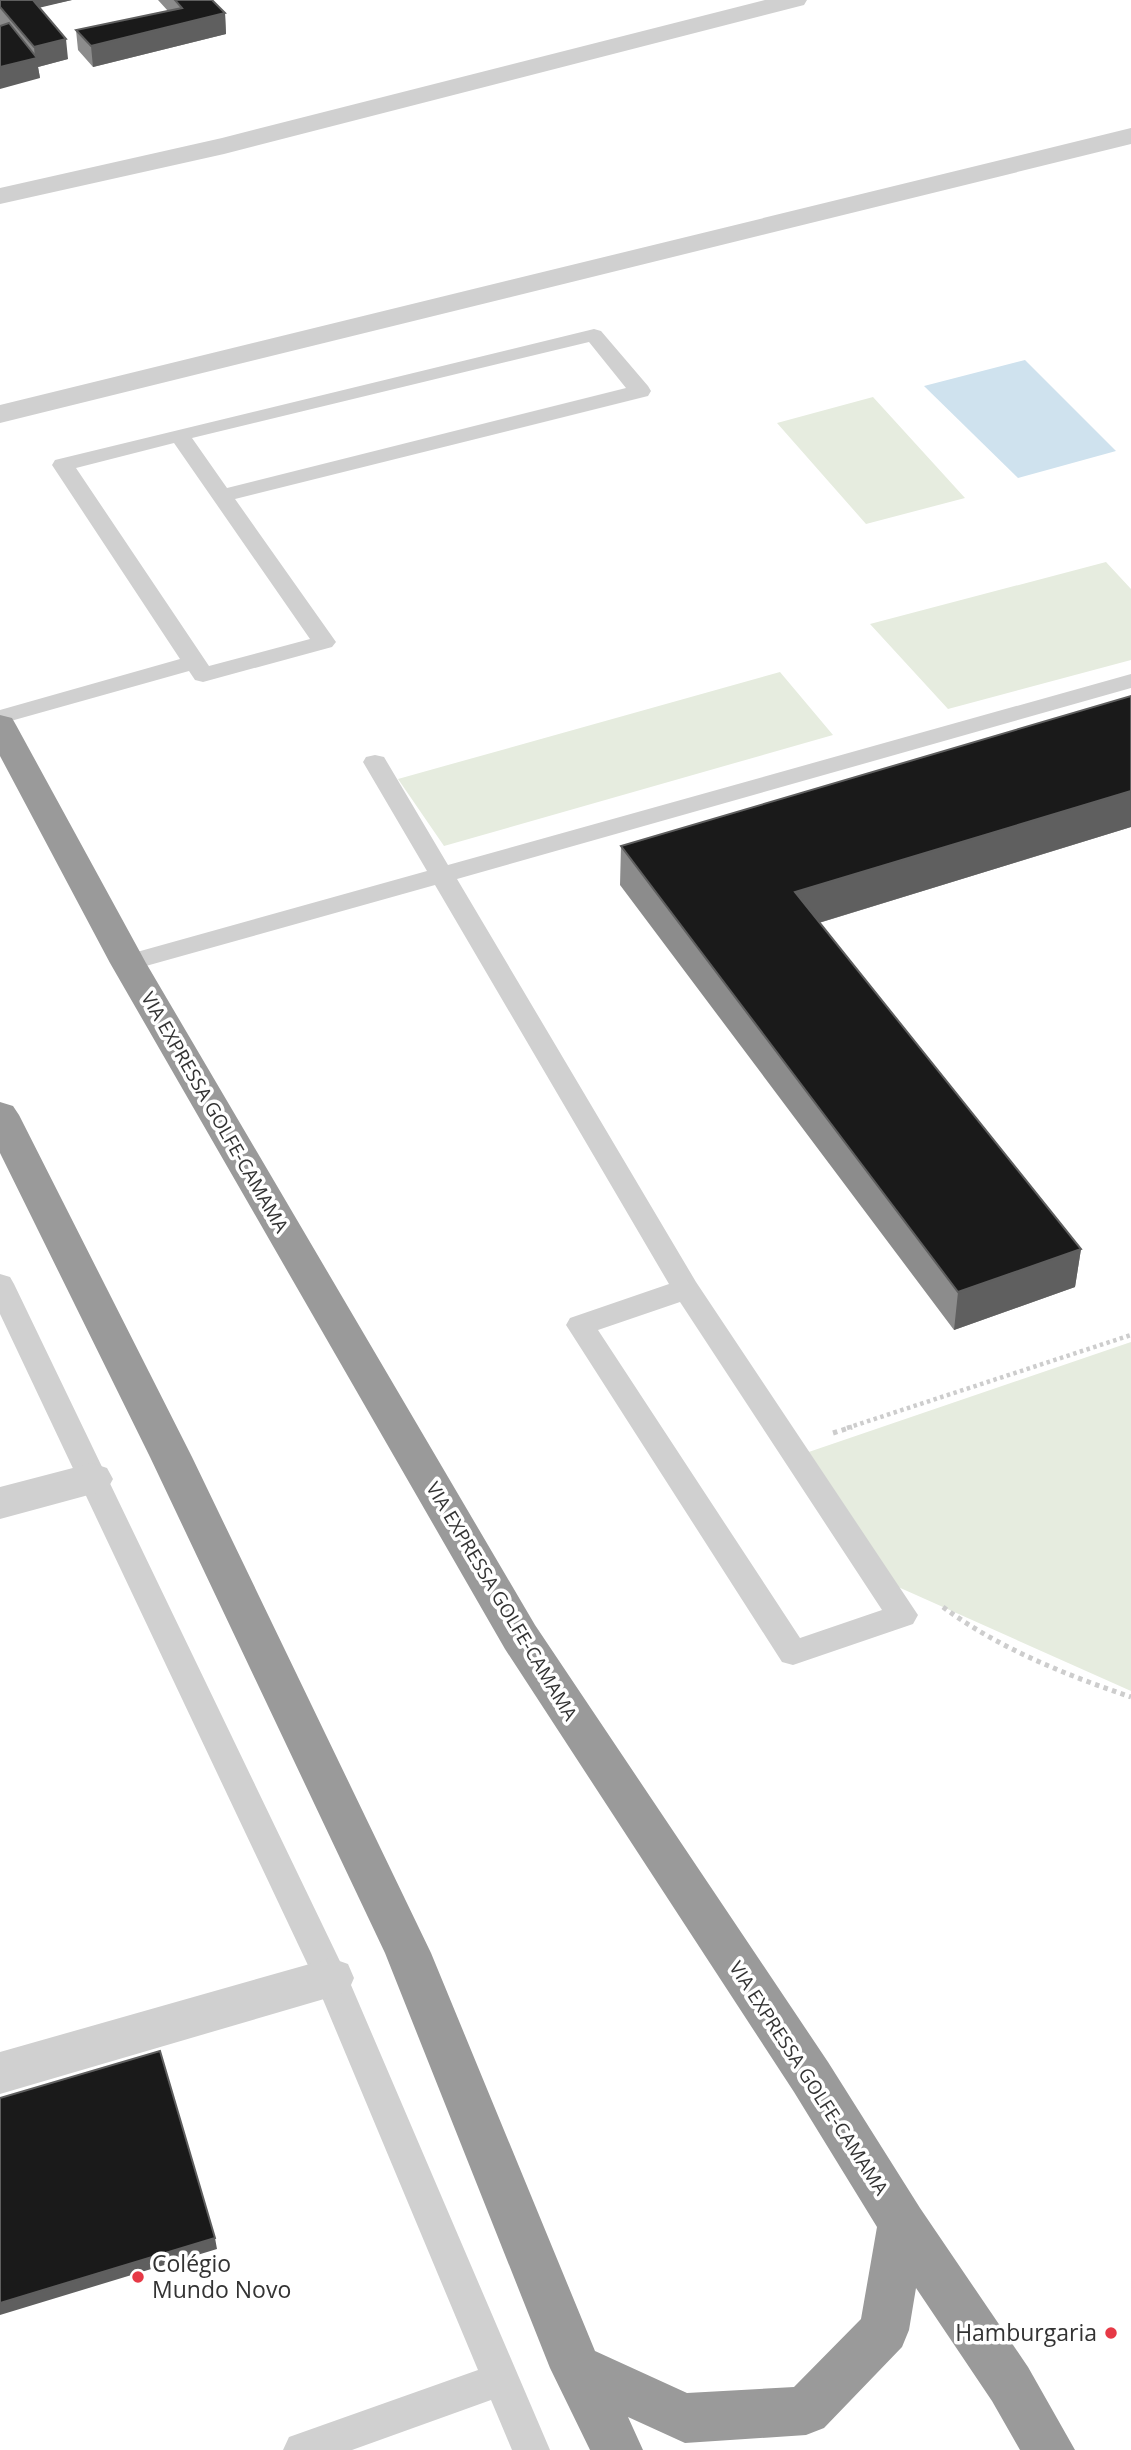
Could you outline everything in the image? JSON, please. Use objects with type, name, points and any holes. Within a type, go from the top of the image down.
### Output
[{"type":"highway","name":"VIA EXPRESSA GOLFE-CAMAMA","points":[[0,725],[128,963],[520,1637],[811,2077],[902,2224],[1010,2384],[1049,2450]]},
{"type":"highway","points":[[0,1115],[171,1457],[408,1953],[576,2368],[617,2450]]},
{"type":"highway","points":[[576,2368],[685,2418],[806,2411],[884,2330],[902,2224]]},
{"type":"street","points":[[0,196],[225,146],[795,0]]},
{"type":"street","points":[[0,414],[1131,136]]},
{"type":"street","points":[[0,1503],[92,1479]]},
{"type":"street","points":[[0,2073],[331,1978]]},
{"type":"lane","points":[[179,435],[324,642],[203,675],[63,465],[179,435],[594,335],[640,391],[222,496]]},
{"type":"lane","points":[[0,717],[195,662]]},
{"type":"lane","points":[[128,963],[440,873],[1131,681]]},
{"type":"lane","points":[[375,762],[686,1289],[902,1615],[793,1653],[580,1325],[686,1289]]},
{"type":"lane","points":[[0,1284],[331,1978],[531,2450]]},
{"type":"lane","points":[[302,2450],[501,2379]]},
{"type":"path","points":[[820,1437],[1131,1335]]},
{"type":"path","points":[[938,1603],[970,1627],[1079,1679],[1131,1697]]},
{"type":"shaded area","points":[[873,397],[965,498],[866,524],[777,423]]},
{"type":"shaded area","points":[[1106,562],[1131,589],[1131,660],[948,709],[870,624]]},
{"type":"shaded area","points":[[780,672],[833,735],[444,846],[398,779]]},
{"type":"shaded area","points":[[1131,1342],[1131,1691],[878,1578],[797,1456]]},
{"type":"water","points":[[1025,360],[1116,451],[1018,478],[924,386]]},
{"type":"building","points":[[0,0],[33,0],[66,39],[34,47],[0,7]]},
{"type":"building","points":[[175,0],[212,0],[225,13],[91,46],[76,30],[182,8]]},
{"type":"building","points":[[9,23],[37,58],[0,67],[0,26]]},
{"type":"building","points":[[1131,696],[1131,791],[795,892],[1081,1249],[958,1292],[621,846]]},
{"type":"building","points":[[160,2051],[215,2238],[0,2303],[0,2098]]},
{"type":"place","name":"Colégio Mundo Novo","points":[[138,2277]]},
{"type":"place","name":"Hamburgaria","points":[[1111,2333]]}]
